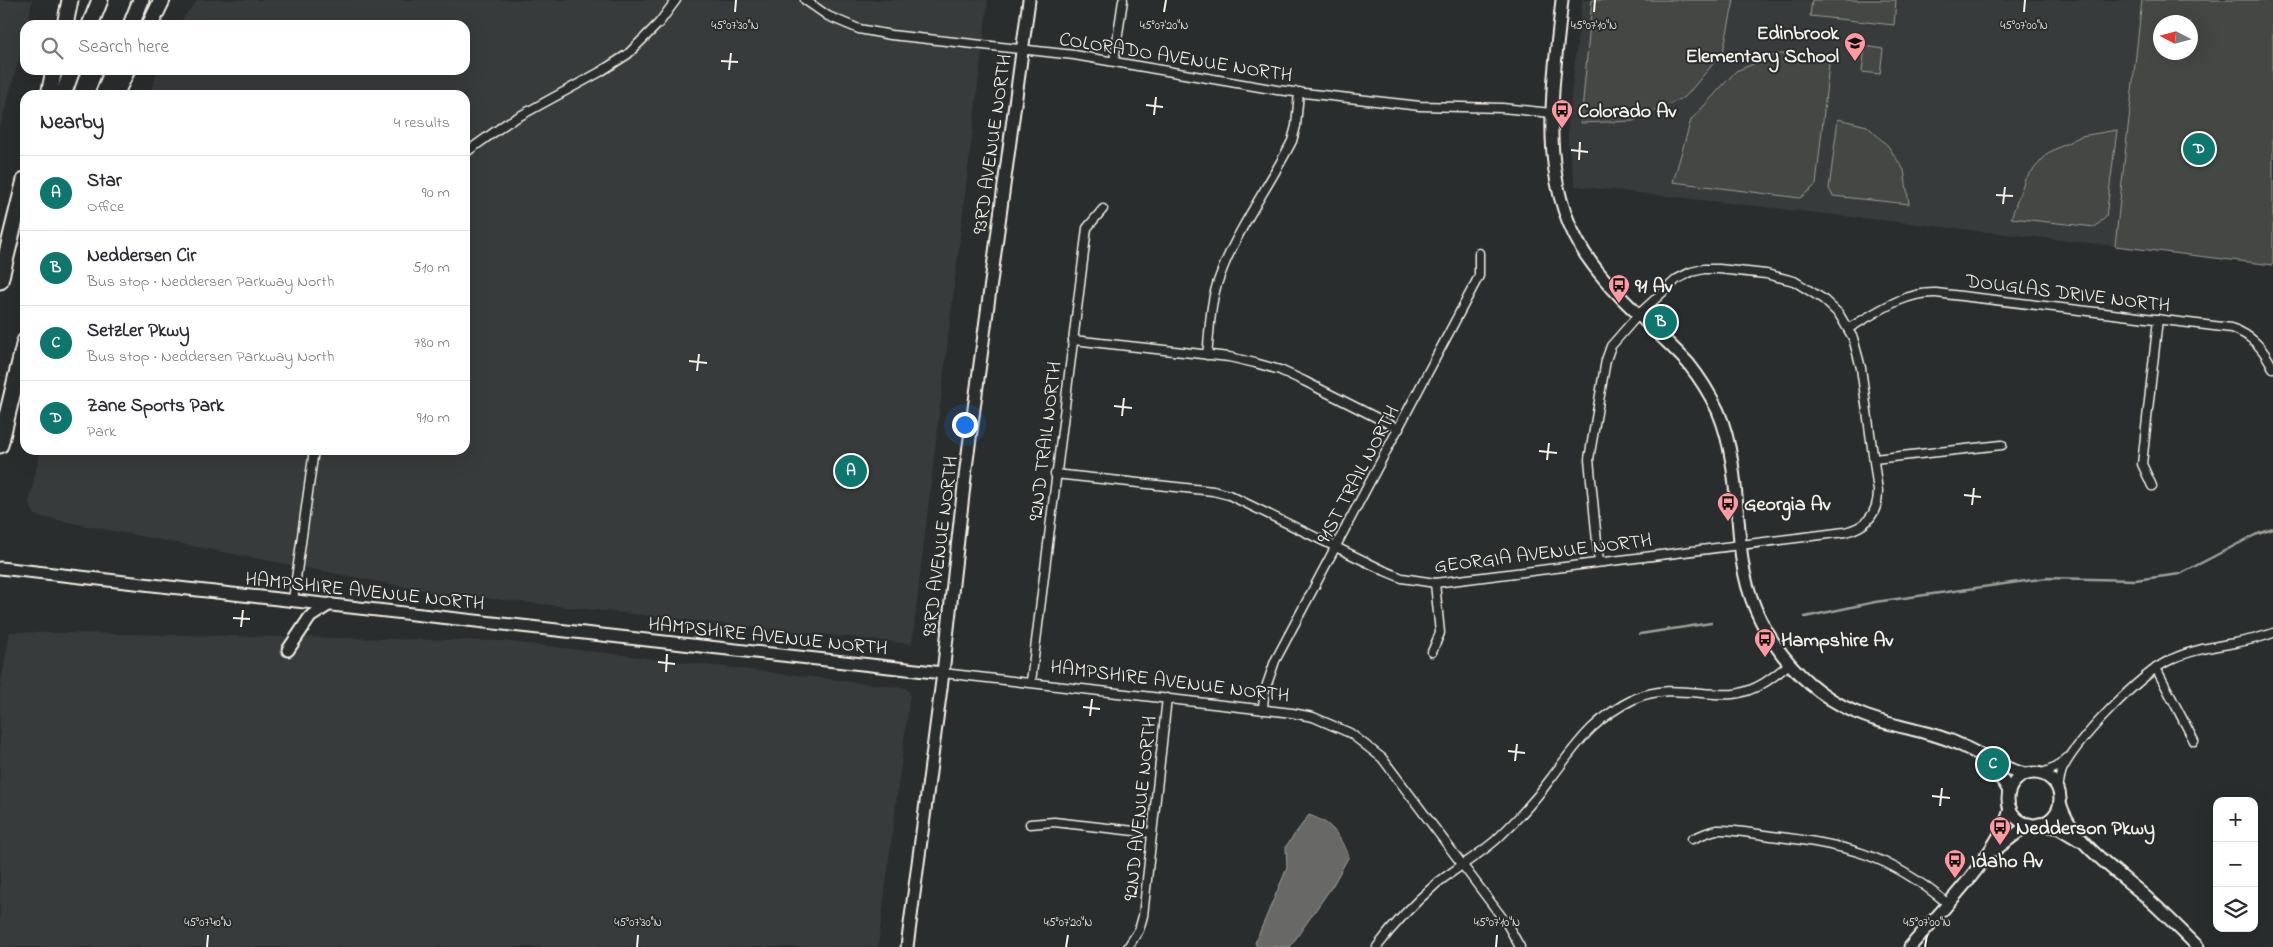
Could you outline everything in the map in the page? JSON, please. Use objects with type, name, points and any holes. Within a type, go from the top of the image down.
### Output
[{"type":"highway","points":[[65,20],[70,0]]},
{"type":"highway","points":[[92,20],[100,0]]},
{"type":"highway","points":[[133,20],[141,0]]},
{"type":"highway","points":[[152,20],[162,0]]},
{"type":"highway","points":[[49,90],[53,75]]},
{"type":"highway","points":[[65,90],[70,75]]},
{"type":"highway","points":[[105,90],[111,75]]},
{"type":"highway","points":[[117,90],[125,75]]},
{"type":"highway","points":[[0,281],[20,200]]},
{"type":"highway","points":[[0,286],[20,220]]},
{"type":"highway","points":[[0,446],[20,361]]},
{"type":"street","points":[[470,149],[507,123],[623,58],[646,38],[676,0]]},
{"type":"street","name":"COLORADO AVENUE NORTH","points":[[805,0],[828,16],[859,28],[891,35],[1114,61],[1249,86],[1299,92],[1420,106],[1551,112]]},
{"type":"street","name":"93RD AVENUE NORTH","points":[[907,947],[943,673],[966,468],[1029,0]]},
{"type":"street","points":[[1114,61],[1123,0]]},
{"type":"street","points":[[1562,0],[1551,112],[1553,162],[1557,185],[1570,224],[1592,264],[1608,283],[1688,363],[1699,377],[1718,412],[1726,433],[1747,584],[1762,624],[1789,664],[1816,689],[1846,708],[1880,722],[1949,740],[2003,767],[2025,774],[2040,774],[2048,777],[2058,789]]},
{"type":"street","points":[[1207,355],[1214,298],[1219,277],[1228,256],[1292,141],[1296,126],[1299,92]]},
{"type":"street","name":"92ND TRAIL NORTH","points":[[1031,682],[1055,474],[1087,228],[1103,209]]},
{"type":"street","name":"91ST TRAIL NORTH","points":[[1263,710],[1264,694],[1275,661],[1479,276],[1479,253]]},
{"type":"street","name":"GEORGIA AVENUE NORTH","points":[[1055,474],[1212,491],[1244,502],[1402,578],[1436,583],[1857,530],[1874,514],[1878,502],[1861,368],[1848,328],[1839,314],[1823,299],[1794,281],[1766,274],[1704,269],[1677,279],[1639,314],[1611,346],[1591,440],[1590,479],[1599,562]]},
{"type":"street","name":"DOUGLAS DRIVE NORTH","points":[[1848,328],[1900,300],[1924,293],[2223,327],[2239,331],[2254,340],[2266,354],[2273,368]]},
{"type":"street","points":[[2152,486],[2142,464],[2158,319]]},
{"type":"street","points":[[1073,340],[1207,355],[1255,363],[1280,370],[1399,429]]},
{"type":"street","points":[[1874,459],[2002,444]]},
{"type":"street","points":[[293,600],[313,455]]},
{"type":"street","name":"HAMPSHIRE AVENUE NORTH","points":[[2,568],[1031,682],[1313,717],[1350,733],[1382,758],[1507,924],[1520,947]]},
{"type":"street","points":[[1432,652],[1440,633],[1436,583]]},
{"type":"street","points":[[288,650],[310,617],[330,604]]},
{"type":"street","points":[[2089,847],[2063,813],[2058,789],[2061,772],[2073,754],[2112,708],[2156,668],[2186,654],[2255,640],[2273,633]]},
{"type":"street","points":[[1377,947],[1414,904],[1496,840],[1526,810],[1574,746],[1603,717],[1639,697],[1659,692],[1735,694],[1752,689],[1771,678],[1789,664]]},
{"type":"street","points":[[2156,668],[2194,741]]},
{"type":"street","name":"92ND AVENUE NORTH","points":[[1128,947],[1139,930],[1143,916],[1167,698]]},
{"type":"street","points":[[1976,754],[2003,781],[2010,791]]},
{"type":"street","points":[[2040,774],[2057,767],[2073,754]]},
{"type":"street","points":[[1910,947],[1984,859],[2004,828],[2010,808],[2010,791],[2016,780],[2025,774]]},
{"type":"street","points":[[1984,859],[2008,838],[2034,824],[2049,820],[2055,814],[2060,802]]},
{"type":"street","points":[[2010,808],[2021,821],[2059,828],[2089,847],[2148,898],[2198,947]]},
{"type":"street","points":[[1030,824],[1054,822],[1152,833]]},
{"type":"street","points":[[1692,840],[1716,830],[1843,846],[1872,855],[1898,868],[1924,884],[1947,903]]},
{"type":"shaded area","points":[[0,0],[32,0],[29,20],[20,20],[20,56],[0,127]]},
{"type":"shaded area","points":[[197,0],[988,0],[912,644],[437,593],[36,516],[29,504],[39,455],[470,455],[470,90],[151,90],[156,75],[470,75],[470,20],[182,20]]},
{"type":"shaded area","name":"Edinbrook Elementary School","points":[[1582,0],[2142,0],[2115,246],[1575,186],[1568,144],[1568,123]]},
{"type":"shaded area","points":[[1592,0],[1734,0],[1723,52],[1685,97],[1633,121],[1581,123]]},
{"type":"shaded area","points":[[1812,0],[1896,0],[1894,25],[1810,16]]},
{"type":"shaded area","points":[[2142,0],[2273,0],[2273,265],[2115,246]]},
{"type":"shaded area","points":[[1865,46],[1883,49],[1880,74],[1862,72]]},
{"type":"shaded area","points":[[1778,54],[1830,55],[1816,185],[1800,198],[1673,182],[1691,120],[1736,71]]},
{"type":"shaded area","points":[[1838,119],[1867,126],[1888,146],[1904,170],[1909,204],[1833,196],[1829,189]]},
{"type":"shaded area","points":[[2117,130],[2106,217],[2095,227],[2011,218],[2025,179],[2048,153],[2081,136]]},
{"type":"shaded area","points":[[10,632],[503,641],[906,688],[910,694],[878,947],[0,947],[0,689]]},
{"type":"shaded area","points":[[1309,815],[1324,822],[1334,830],[1349,856],[1333,885],[1290,947],[1257,947],[1255,943],[1287,868],[1286,846]]},
{"type":"waterway","points":[[1805,617],[1875,602],[2047,578],[2135,580],[2180,574],[2255,535],[2273,529]]},
{"type":"waterway","points":[[1640,634],[1711,623]]},
{"type":"place","name":"Edinbrook Elementary School","points":[[1855,62]]},
{"type":"place","name":"Colorado Av","points":[[1562,129]]},
{"type":"place","name":"Zane Sports Park","points":[[2199,149]]},
{"type":"place","name":"91 Av","points":[[1619,304]]},
{"type":"place","name":"Neddersen Cir","points":[[1661,322]]},
{"type":"place","name":"Star","points":[[851,471]]},
{"type":"place","name":"Georgia Av","points":[[1728,522]]},
{"type":"place","name":"Hampshire Av","points":[[1765,658]]},
{"type":"place","name":"SetzLer Pkwy","points":[[1993,764]]},
{"type":"place","name":"Nedderson Pkwy","points":[[2000,846]]},
{"type":"place","name":"Idaho Av","points":[[1955,879]]}]
